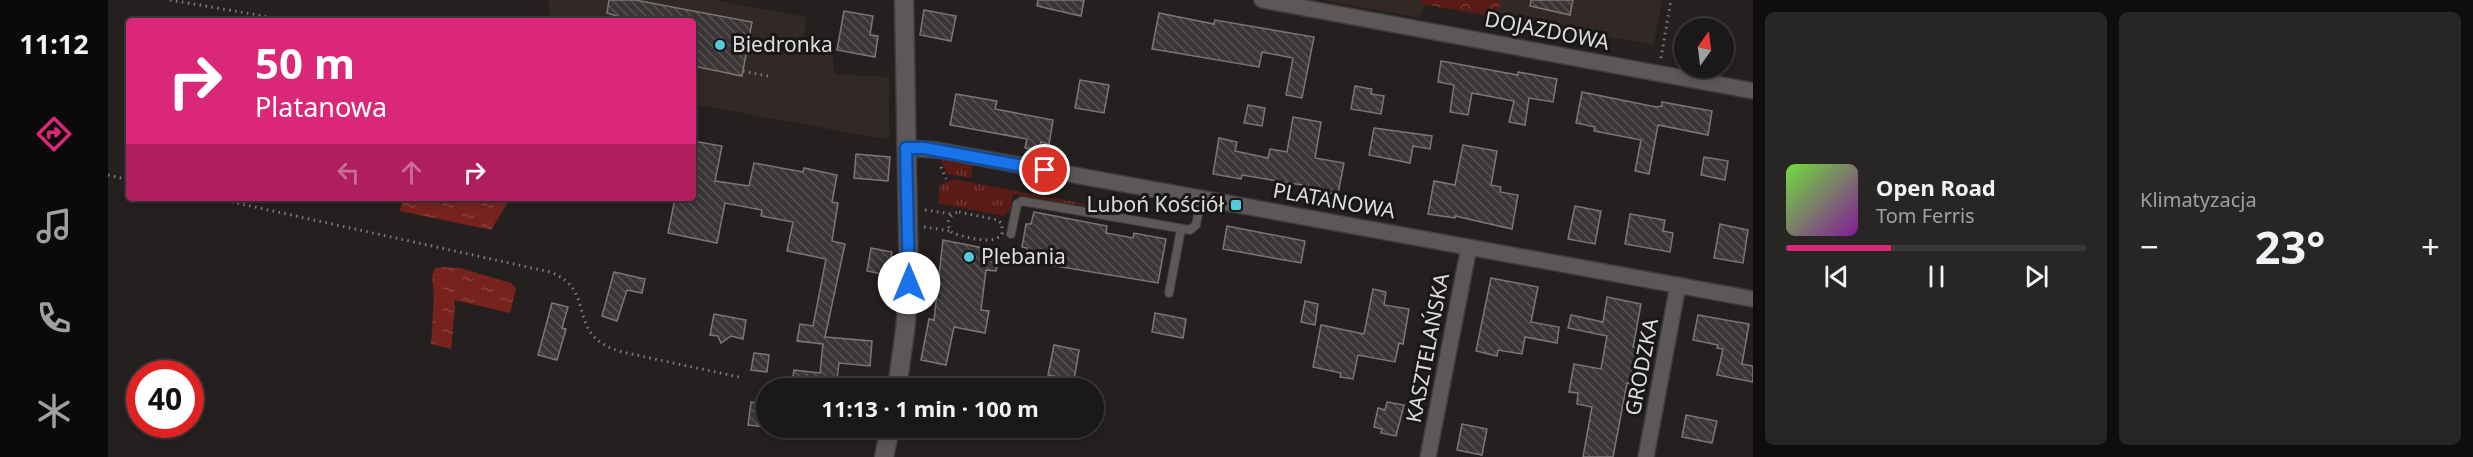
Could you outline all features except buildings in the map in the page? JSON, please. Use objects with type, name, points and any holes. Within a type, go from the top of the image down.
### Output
[{"type":"street","points":[[898,378],[909,283],[904,0]]},
{"type":"street","name":"DOJAZDOWA","points":[[1262,0],[1753,91]]},
{"type":"street","name":"PLATANOWA","points":[[906,148],[937,150],[1753,298]]},
{"type":"street","name":"KASZTELAŃSKA","points":[[1428,457],[1469,248]]},
{"type":"street","name":"GRODZKA","points":[[1646,457],[1678,285]]},
{"type":"street","points":[[884,457],[888,438]]},
{"type":"lane","points":[[1011,234],[1017,204],[1025,201],[1190,230],[1195,228],[1201,199]]},
{"type":"lane","points":[[1169,292],[1181,229]]},
{"type":"path","points":[[170,0],[275,18]]},
{"type":"path","points":[[1659,65],[1671,0]]},
{"type":"path","points":[[743,71],[772,76]]},
{"type":"path","points":[[936,164],[939,163],[946,179]]},
{"type":"path","points":[[108,175],[126,179]]},
{"type":"path","points":[[227,201],[560,276],[575,289],[583,322],[595,339],[604,346],[622,352],[739,377]]},
{"type":"path","points":[[921,209],[952,214],[959,212],[995,219],[1002,224],[1004,230],[998,239],[991,240],[921,227]]},
{"type":"path","points":[[951,231],[948,221],[952,214]]},
{"type":"shaded area","points":[[548,0],[715,0],[806,17],[804,41],[832,45],[834,74],[889,77],[889,140],[696,105],[696,18],[551,18]]},
{"type":"shaded area","points":[[1322,0],[1662,0],[1654,45],[1425,3],[1420,18]]},
{"type":"green space","points":[[1421,0],[1501,0],[1497,17],[1421,4]]},
{"type":"green space","points":[[941,160],[973,165],[971,178],[947,174]]},
{"type":"green space","points":[[953,179],[1085,204],[1085,206],[1013,194],[1009,212],[1004,216],[938,203],[940,185]]},
{"type":"water","points":[[402,201],[508,201],[491,230],[400,211]]},
{"type":"water","points":[[435,268],[460,268],[511,283],[516,289],[510,313],[454,300],[451,349],[431,344],[434,297],[432,276]]},
{"type":"place","name":"Biedronka","points":[[720,45]]},
{"type":"place","name":"Luboń Kościół","points":[[1236,205]]},
{"type":"place","name":"Plebania","points":[[969,257]]},
{"type":"route","points":[[909,283],[906,148],[924,148],[1045,170]]}]
